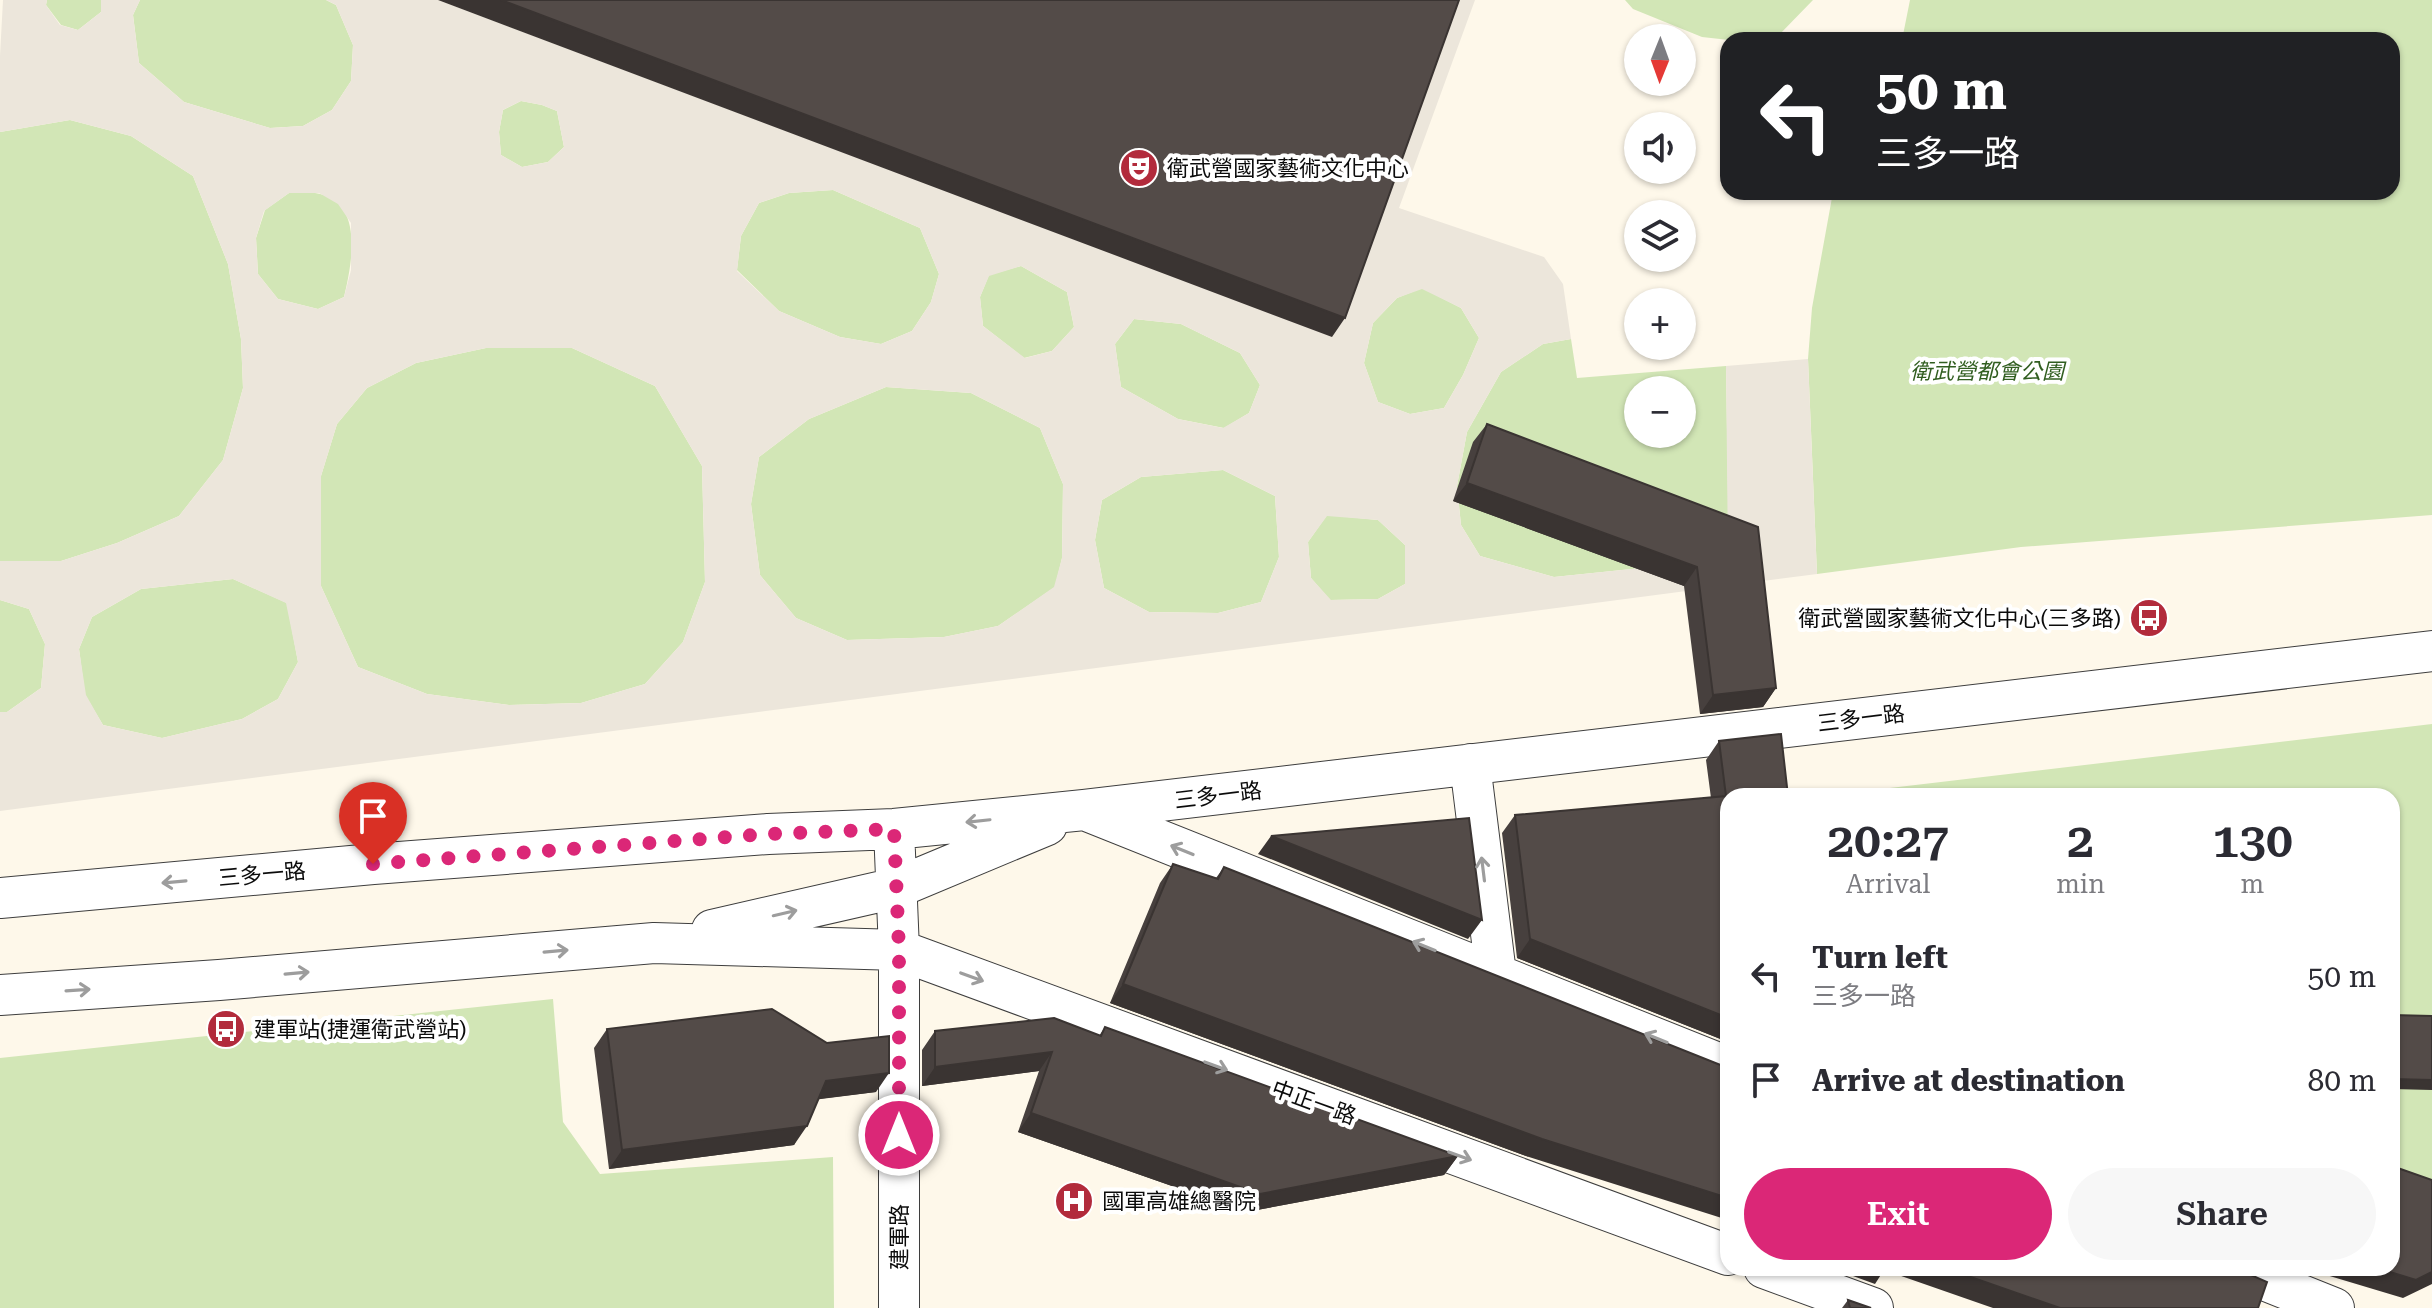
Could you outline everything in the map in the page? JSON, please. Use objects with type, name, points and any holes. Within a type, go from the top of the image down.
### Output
[{"type":"street","name":"三多一路","points":[[0,898],[373,864],[768,834],[894,829],[1084,810],[2432,651]]},
{"type":"street","points":[[1470,764],[1496,974]]},
{"type":"street","points":[[654,943],[896,888],[1084,810],[1720,1064]]},
{"type":"street","name":"建軍路","points":[[894,829],[899,950],[899,1308]]},
{"type":"street","points":[[0,995],[219,980],[654,943],[899,950]]},
{"type":"street","name":"中正一路","points":[[899,950],[1720,1252]]},
{"type":"street","points":[[1786,1276],[1873,1308]]},
{"type":"street","points":[[2254,1276],[2334,1308]]},
{"type":"green space","points":[[47,0],[101,0],[101,12],[78,30],[61,25],[46,5]]},
{"type":"green space","points":[[140,0],[326,0],[336,5],[353,45],[351,81],[332,110],[303,126],[270,128],[184,102],[139,63],[133,15]]},
{"type":"green space","points":[[1625,0],[1813,0],[1782,32],[1720,32],[1720,39],[1696,35],[1696,24],[1670,24],[1633,9]]},
{"type":"green space","name":"衛武營都會公園","points":[[1910,0],[2432,0],[2432,515],[2021,547],[1817,574],[1808,359],[1812,308],[1832,200],[2400,200],[2400,32],[1904,32]]},
{"type":"green space","points":[[521,101],[557,111],[564,147],[548,162],[522,167],[501,155],[499,132],[503,110]]},
{"type":"green space","points":[[70,120],[131,136],[193,176],[228,264],[241,339],[243,388],[223,460],[179,516],[117,543],[61,561],[0,561],[0,132]]},
{"type":"green space","points":[[833,190],[920,228],[939,274],[931,302],[912,331],[881,344],[840,337],[779,311],[737,270],[741,236],[759,203],[789,193]]},
{"type":"green space","points":[[289,193],[315,193],[331,198],[342,207],[348,220],[352,251],[344,297],[318,309],[278,299],[258,274],[256,238],[265,210]]},
{"type":"green space","points":[[1021,266],[1067,292],[1074,327],[1052,351],[1024,358],[983,326],[980,297],[989,275]]},
{"type":"green space","points":[[1422,288],[1461,308],[1479,338],[1444,408],[1410,414],[1378,402],[1364,363],[1373,323],[1397,298]]},
{"type":"green space","points":[[1134,319],[1181,324],[1240,353],[1260,385],[1249,413],[1224,428],[1178,419],[1121,387],[1115,344]]},
{"type":"green space","points":[[1571,339],[1577,378],[1726,366],[1729,559],[1554,577],[1480,556],[1461,525],[1457,486],[1467,432],[1501,372],[1543,344]]},
{"type":"green space","points":[[486,348],[572,348],[655,386],[702,466],[705,582],[683,642],[645,684],[581,703],[509,705],[427,694],[358,667],[321,586],[321,476],[337,424],[367,388],[416,363]]},
{"type":"green space","points":[[886,387],[971,393],[1040,428],[1063,484],[1062,558],[1055,587],[998,626],[944,637],[847,640],[796,618],[760,575],[751,504],[759,457],[809,419]]},
{"type":"green space","points":[[1223,470],[1275,496],[1279,557],[1261,602],[1218,613],[1149,612],[1104,588],[1095,540],[1102,500],[1141,477]]},
{"type":"green space","points":[[1327,515],[1378,520],[1405,545],[1405,584],[1378,599],[1330,600],[1311,578],[1308,542]]},
{"type":"green space","points":[[233,579],[287,603],[298,662],[278,699],[242,719],[162,738],[103,725],[85,695],[79,649],[92,617],[141,589]]},
{"type":"green space","points":[[0,600],[29,609],[45,644],[41,688],[7,712],[0,712]]},
{"type":"green space","points":[[2432,724],[2432,1282],[2400,1271],[2400,788],[1890,788]]},
{"type":"green space","points":[[553,999],[563,1122],[600,1174],[833,1157],[834,1308],[0,1308],[0,1058]]},
{"type":"shaded area","points":[[3,0],[47,0],[46,5],[60,25],[78,30],[101,12],[101,0],[140,0],[133,15],[139,63],[184,102],[270,128],[303,126],[332,110],[351,81],[353,45],[336,5],[326,0],[438,0],[1332,336],[1453,0],[1475,0],[1399,208],[1544,257],[1563,284],[1571,339],[1543,344],[1501,372],[1467,432],[1457,486],[1461,525],[1480,556],[1554,577],[1728,559],[1726,366],[1808,359],[1817,574],[0,811],[0,712],[7,712],[41,688],[45,644],[29,609],[0,600],[0,561],[61,561],[117,543],[179,516],[223,460],[243,388],[241,339],[228,264],[193,176],[131,136],[70,120],[0,132]],"holes":[[[521,101],[542,105],[557,111],[564,147],[548,162],[522,167],[501,155],[499,132],[503,110]],[[833,190],[920,228],[939,274],[931,302],[912,331],[881,344],[840,337],[779,311],[737,271],[741,236],[759,203],[789,193]],[[289,193],[319,193],[338,204],[351,223],[351,270],[344,297],[318,309],[278,299],[258,274],[256,238],[264,211]],[[1021,266],[1067,292],[1074,327],[1052,351],[1025,358],[983,326],[980,297],[989,276]],[[1422,289],[1461,308],[1479,338],[1444,408],[1410,414],[1378,402],[1364,363],[1373,323],[1397,298]],[[1134,319],[1181,324],[1240,353],[1260,385],[1249,413],[1223,428],[1178,419],[1121,387],[1115,344]],[[486,348],[572,348],[655,386],[702,466],[705,582],[683,642],[645,684],[581,703],[509,705],[427,694],[358,667],[321,586],[321,476],[337,424],[367,388],[416,363]],[[886,387],[971,393],[1040,428],[1063,484],[1062,558],[1054,587],[998,626],[944,637],[847,640],[796,618],[760,575],[751,504],[759,457],[809,419]],[[1223,470],[1275,496],[1279,557],[1261,602],[1218,613],[1149,612],[1104,588],[1095,540],[1102,500],[1141,477]],[[1327,516],[1378,520],[1405,545],[1405,584],[1378,599],[1331,600],[1311,578],[1308,542]],[[233,579],[286,603],[298,662],[278,699],[242,719],[162,738],[103,725],[86,695],[79,649],[92,617],[141,589]]]},
{"type":"building","name":"衛武營國家藝術文化中心","points":[[501,0],[1459,0],[1345,318]]},
{"type":"building","points":[[1487,424],[1758,527],[1776,688],[1713,695],[1697,567],[1467,483]]},
{"type":"building","points":[[1781,734],[1787,788],[1725,788],[1719,741]]},
{"type":"building","points":[[1720,797],[1720,1015],[1530,939],[1515,815]]},
{"type":"building","points":[[1469,818],[1482,920],[1271,836]]},
{"type":"building","points":[[1173,864],[1218,879],[1224,867],[1720,1065],[1720,1195],[1542,1139],[1123,984]]},
{"type":"building","points":[[772,1009],[827,1043],[889,1036],[889,1073],[826,1081],[807,1126],[622,1150],[607,1029]]},
{"type":"building","points":[[2400,1015],[2432,1016],[2432,1080],[2400,1079]]},
{"type":"building","points":[[1054,1018],[1101,1036],[1105,1027],[1458,1156],[1260,1194],[1031,1113],[1052,1052],[935,1067],[935,1031]]},
{"type":"building","points":[[2400,1169],[2432,1180],[2432,1272],[2416,1280],[2400,1275]]},
{"type":"building","points":[[1968,1276],[2253,1276],[2267,1282],[2258,1308],[2060,1308]]},
{"type":"building","points":[[1848,1300],[1871,1308],[1850,1308]]},
{"type":"place","name":"衛武營國家藝術文化中心","points":[[1139,168]]},
{"type":"place","name":"衛武營國家藝術文化中心(三多路)","points":[[2149,618]]},
{"type":"place","name":"建軍站(捷運衛武營站)","points":[[226,1029]]},
{"type":"place","name":"國軍高雄總醫院","points":[[1074,1201]]},
{"type":"route","points":[[373,864],[768,834],[894,829],[899,950],[899,1135]]}]
